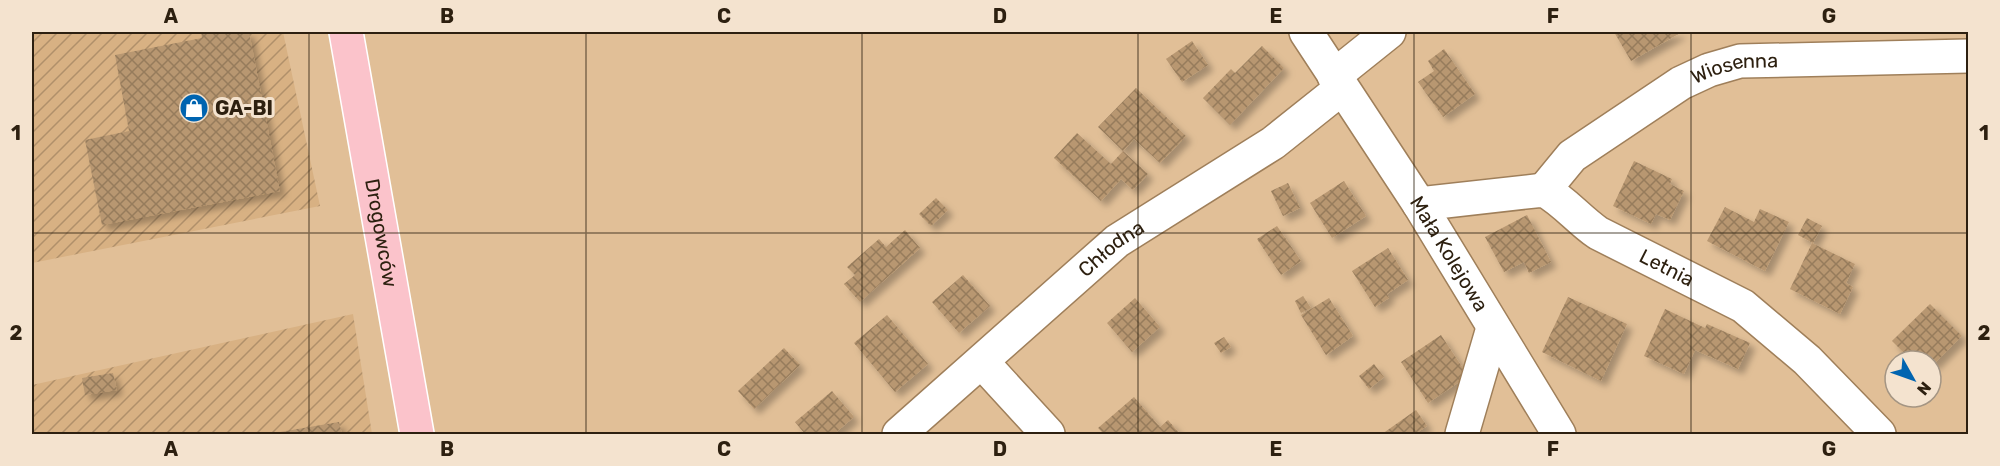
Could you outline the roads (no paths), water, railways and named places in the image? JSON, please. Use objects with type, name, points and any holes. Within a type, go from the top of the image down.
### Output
[{"type":"main road","name":"Drogowców","points":[[346,32],[417,435]]},
{"type":"street","name":"Mała Kolejowa","points":[[1306,32],[1419,204],[1559,435]]},
{"type":"street","points":[[1338,82],[1389,32]]},
{"type":"street","name":"Wiosenna","points":[[1544,190],[1572,156],[1681,83],[1709,70],[1740,61],[1968,56]]},
{"type":"street","name":"Chłodna","points":[[899,435],[1117,242],[1273,144],[1338,82]]},
{"type":"street","points":[[1419,204],[1544,190]]},
{"type":"street","name":"Letnia","points":[[1544,190],[1557,197],[1577,219],[1598,233],[1743,306],[1807,360],[1879,435]]},
{"type":"street","points":[[1462,435],[1493,328]]},
{"type":"street","points":[[982,362],[1048,435]]},
{"type":"place","name":"GA-BI","points":[[194,108]]}]
